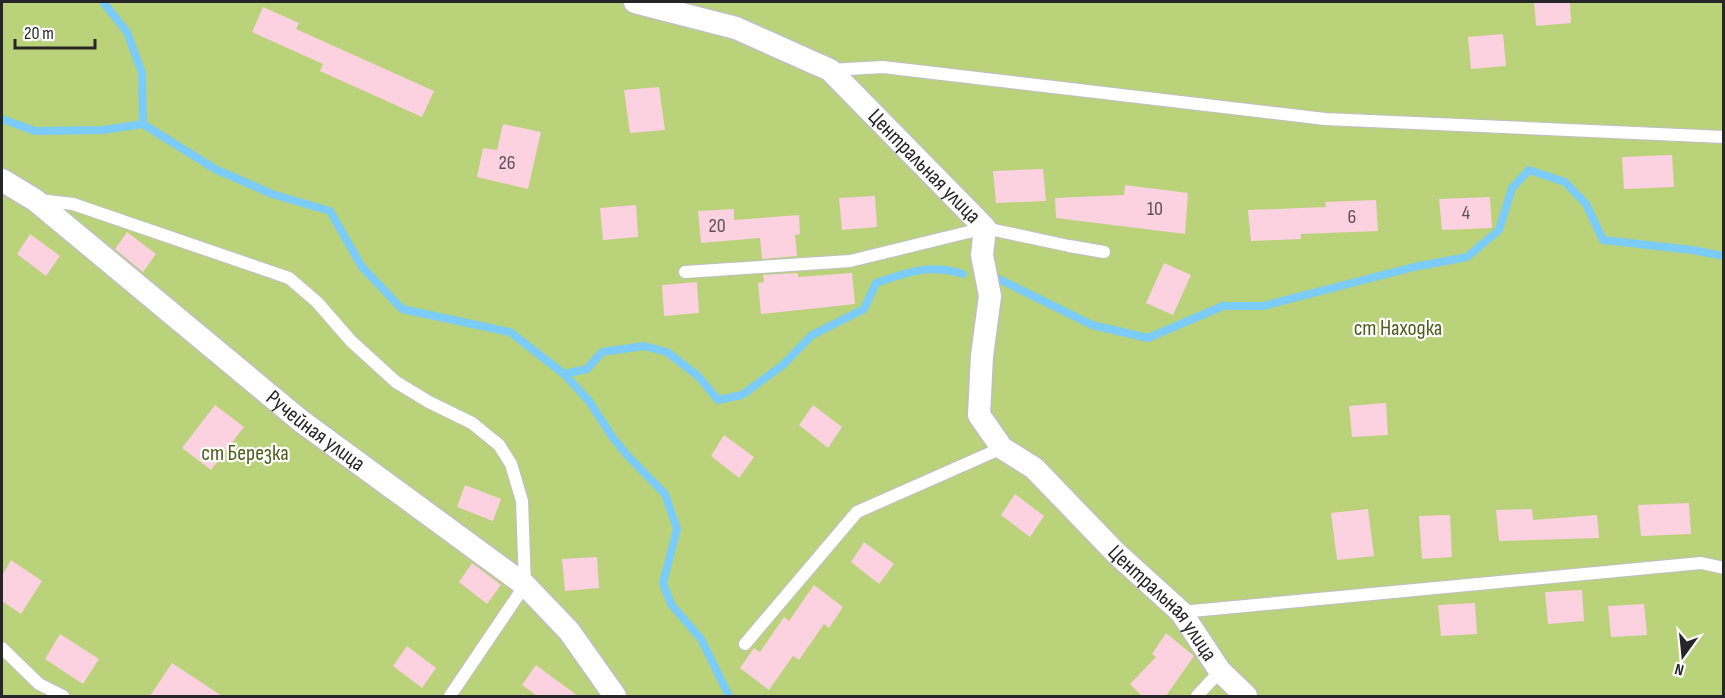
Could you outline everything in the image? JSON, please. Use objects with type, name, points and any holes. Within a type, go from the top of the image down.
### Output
[{"type":"street","name":"Центральная улица","points":[[635,2],[736,28],[830,70],[985,228],[982,255],[990,296],[982,356],[979,415],[1002,448],[1034,468],[1116,554],[1181,612],[1220,671],[1246,696]]},
{"type":"street","name":"Ручейная улица","points":[[2,180],[34,200],[301,421],[525,585],[569,631],[615,696]]},
{"type":"lane","points":[[830,70],[883,67],[1325,119],[1724,137]]},
{"type":"lane","points":[[34,200],[73,204],[289,278],[317,302],[351,341],[396,382],[429,402],[472,423],[499,446],[511,464],[522,501],[525,585],[450,696]]},
{"type":"lane","points":[[685,272],[850,261],[985,228],[1104,252]]},
{"type":"lane","points":[[745,644],[857,512],[1002,448]]},
{"type":"lane","points":[[1181,612],[1701,563],[1724,568]]},
{"type":"lane","points":[[2,648],[39,684],[63,696]]},
{"type":"lane","points":[[1197,696],[1220,671]]},
{"type":"green space","name":"ст Находка","points":[[2,2],[1723,2],[1723,696],[2,696]]},
{"type":"building","points":[[1534,2],[1570,2],[1571,23],[1536,26]]},
{"type":"building","points":[[263,7],[299,23],[296,29],[434,91],[422,117],[320,71],[323,64],[252,32]]},
{"type":"building","points":[[1503,34],[1506,66],[1471,69],[1468,37]]},
{"type":"building","points":[[659,87],[665,130],[630,133],[624,90]]},
{"type":"building","points":[[503,124],[541,132],[528,189],[477,177],[483,148],[497,150]]},
{"type":"building","points":[[1672,155],[1674,187],[1624,189],[1622,157]]},
{"type":"building","points":[[1043,169],[1046,201],[996,203],[993,171]]},
{"type":"building","points":[[1125,185],[1188,193],[1185,234],[1056,218],[1055,198],[1124,195]]},
{"type":"building","points":[[875,196],[877,227],[842,230],[839,198]]},
{"type":"building","points":[[1490,197],[1492,228],[1442,230],[1439,199]]},
{"type":"building","points":[[1376,200],[1378,231],[1301,234],[1301,239],[1251,241],[1248,210],[1326,207],[1325,202]]},
{"type":"building","points":[[636,205],[638,237],[603,240],[600,208]]},
{"type":"building","points":[[734,209],[734,220],[799,215],[800,234],[795,235],[797,256],[762,259],[760,238],[701,243],[698,211]]},
{"type":"building","points":[[127,232],[156,254],[143,272],[115,249]]},
{"type":"building","points":[[30,234],[60,256],[46,276],[17,254]]},
{"type":"building","points":[[1164,263],[1191,275],[1173,315],[1146,303]]},
{"type":"building","points":[[798,273],[798,277],[852,273],[855,304],[761,314],[758,283],[764,282],[763,275]]},
{"type":"building","points":[[697,282],[699,313],[664,316],[662,285]]},
{"type":"building","points":[[1386,403],[1388,435],[1352,437],[1349,406]]},
{"type":"building","points":[[215,405],[244,427],[211,470],[182,448]]},
{"type":"building","points":[[813,405],[842,427],[828,448],[799,425]]},
{"type":"building","points":[[724,435],[754,457],[739,478],[711,456]]},
{"type":"building","points":[[465,485],[501,499],[493,521],[457,507]]},
{"type":"building","points":[[1015,494],[1044,516],[1030,537],[1001,515]]},
{"type":"building","points":[[1689,503],[1691,534],[1641,536],[1638,505]]},
{"type":"building","points":[[1368,509],[1374,556],[1337,560],[1331,513]]},
{"type":"building","points":[[1532,509],[1533,520],[1597,515],[1599,538],[1499,541],[1496,510]]},
{"type":"building","points":[[1450,515],[1452,557],[1422,559],[1419,516]]},
{"type":"building","points":[[864,542],[894,564],[879,584],[851,562]]},
{"type":"building","points":[[597,557],[599,588],[565,591],[562,559]]},
{"type":"building","points":[[11,560],[42,581],[21,614],[2,601],[2,576]]},
{"type":"building","points":[[472,563],[501,585],[487,604],[459,582]]},
{"type":"building","points":[[814,585],[843,607],[829,628],[824,624],[799,660],[793,656],[769,690],[740,668],[754,648],[760,652],[784,617],[789,621]]},
{"type":"building","points":[[1582,590],[1584,621],[1548,624],[1545,592]]},
{"type":"building","points":[[1475,603],[1477,634],[1441,636],[1438,605]]},
{"type":"building","points":[[1644,604],[1647,635],[1611,637],[1608,606]]},
{"type":"building","points":[[1166,633],[1194,656],[1166,696],[1142,696],[1130,684],[1156,657],[1152,654]]},
{"type":"building","points":[[60,634],[99,659],[83,684],[45,659]]},
{"type":"building","points":[[407,646],[436,668],[422,688],[393,666]]},
{"type":"building","points":[[172,663],[222,696],[150,696]]},
{"type":"building","points":[[536,665],[578,696],[537,696],[522,685]]},
{"type":"waterway","points":[[103,2],[127,32],[142,73],[143,124]]},
{"type":"waterway","points":[[2,119],[35,131],[103,130],[143,124],[215,169],[272,194],[330,211],[362,267],[402,309],[510,332],[564,374],[587,369],[602,352],[644,346],[667,352],[698,376],[718,400],[742,395],[783,365],[812,335],[864,309],[876,283],[929,269],[963,274]]},
{"type":"waterway","points":[[1001,280],[1092,325],[1148,338],[1223,306],[1263,306],[1414,267],[1467,257],[1499,230],[1512,188],[1529,170],[1565,182],[1586,204],[1603,240],[1724,256]]},
{"type":"waterway","points":[[564,374],[589,401],[613,438],[628,456],[665,494],[677,529],[663,583],[671,604],[701,639],[729,696]]},
{"type":"park label","name":"ст Березка","points":[[245,453]]}]
